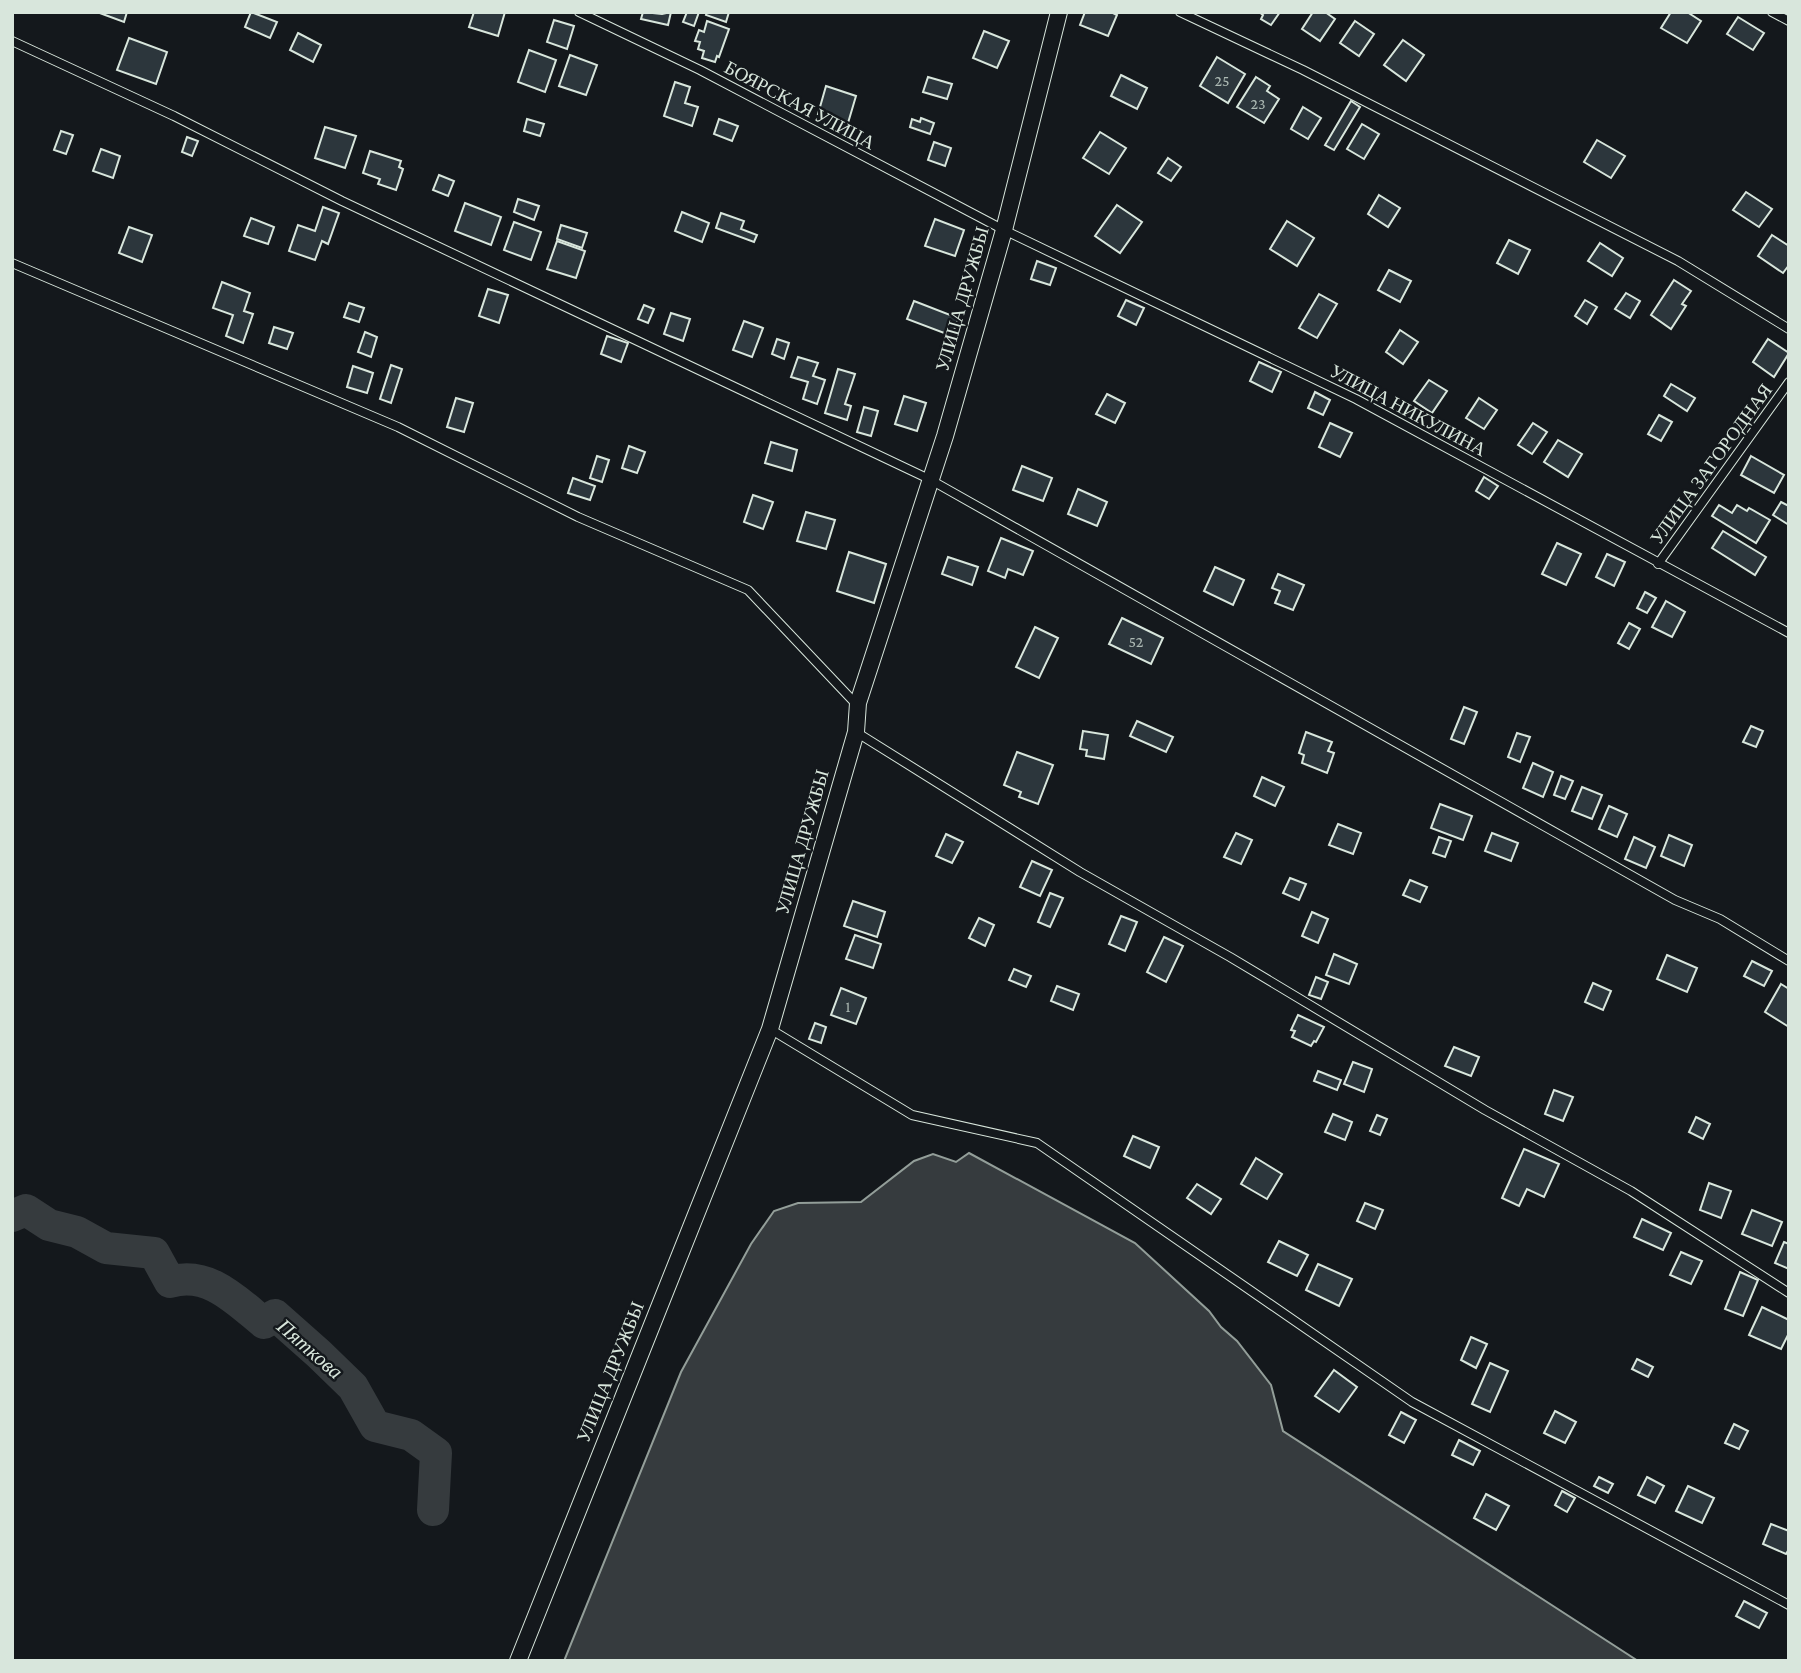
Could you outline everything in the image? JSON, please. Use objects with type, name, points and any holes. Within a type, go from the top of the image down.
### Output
[{"type":"street","name":"УЛИЦА ДРУЖБЫ","points":[[858,703],[929,478],[945,436],[1004,230],[1059,12]]},
{"type":"street","name":"УЛИЦА ДРУЖБЫ","points":[[518,1661],[770,1030],[856,732]]},
{"type":"lane","name":"БОЯРСКАЯ УЛИЦА","points":[[579,12],[700,70],[1004,230]]},
{"type":"lane","points":[[1180,12],[1303,69],[1678,261],[1789,329]]},
{"type":"lane","points":[[1772,12],[1789,21]]},
{"type":"lane","points":[[12,41],[174,116],[342,201],[929,478],[1675,900],[1720,919],[1789,961]]},
{"type":"lane","name":"УЛИЦА НИКУЛИНА","points":[[1004,230],[1356,399],[1789,633]]},
{"type":"lane","points":[[12,262],[398,428],[578,517],[748,590],[858,703],[856,732],[1080,872],[1230,957],[1485,1110],[1630,1191],[1789,1293]]},
{"type":"lane","name":"УЛИЦА ЗАГОРОДНАЯ","points":[[1658,564],[1789,382]]},
{"type":"lane","points":[[770,1030],[912,1115],[1037,1143],[1412,1402],[1789,1605]]},
{"type":"shaded area","points":[[969,1153],[1135,1243],[1209,1311],[1221,1327],[1237,1341],[1271,1385],[1283,1431],[1638,1661],[564,1661],[681,1372],[751,1244],[774,1211],[798,1203],[861,1202],[914,1161],[933,1154],[956,1162]]},
{"type":"building","points":[[97,12],[127,12],[124,22]]},
{"type":"building","points":[[251,12],[277,22],[270,38],[245,27]]},
{"type":"building","points":[[474,12],[505,12],[498,36],[469,27]]},
{"type":"building","points":[[643,12],[671,12],[668,25],[641,19]]},
{"type":"building","points":[[687,12],[699,12],[694,26],[683,22]]},
{"type":"building","points":[[707,12],[729,12],[726,22],[706,15]]},
{"type":"building","points":[[1085,12],[1111,12],[1117,15],[1108,36],[1080,25]]},
{"type":"building","points":[[1259,12],[1280,12],[1271,25],[1261,19],[1263,15]]},
{"type":"building","points":[[1313,12],[1325,12],[1335,19],[1320,41],[1302,29]]},
{"type":"building","points":[[1671,12],[1687,12],[1701,21],[1687,43],[1661,28]]},
{"type":"building","points":[[1738,17],[1764,33],[1753,50],[1727,34]]},
{"type":"building","points":[[554,20],[574,26],[567,49],[547,42]]},
{"type":"building","points":[[707,21],[729,29],[715,62],[702,58],[704,51],[698,49],[700,42],[695,41],[699,30],[704,32]]},
{"type":"building","points":[[1355,21],[1374,34],[1359,56],[1340,43]]},
{"type":"building","points":[[984,31],[1009,41],[997,68],[973,58]]},
{"type":"building","points":[[298,33],[321,45],[313,62],[290,50]]},
{"type":"building","points":[[129,38],[167,52],[156,84],[117,70]]},
{"type":"building","points":[[1403,40],[1424,55],[1406,81],[1384,65]]},
{"type":"building","points":[[529,50],[556,60],[545,92],[518,82]]},
{"type":"building","points":[[570,55],[597,65],[586,95],[559,86]]},
{"type":"building","points":[[1217,57],[1245,74],[1228,103],[1200,86]]},
{"type":"building","points":[[1121,75],[1147,88],[1137,109],[1111,96]]},
{"type":"building","points":[[928,77],[952,84],[947,99],[923,92]]},
{"type":"building","points":[[1256,77],[1270,86],[1267,91],[1279,99],[1264,123],[1237,107]]},
{"type":"building","points":[[675,82],[690,87],[685,103],[698,107],[692,126],[664,116]]},
{"type":"building","points":[[826,86],[856,96],[848,123],[818,114]]},
{"type":"building","points":[[1351,101],[1360,107],[1334,150],[1325,145]]},
{"type":"building","points":[[1303,107],[1321,118],[1308,139],[1291,129]]},
{"type":"building","points":[[921,118],[934,123],[930,134],[910,127],[912,119],[920,122]]},
{"type":"building","points":[[527,119],[544,124],[540,136],[524,131]]},
{"type":"building","points":[[719,119],[738,126],[732,141],[714,134]]},
{"type":"building","points":[[1362,124],[1379,134],[1364,159],[1347,149]]},
{"type":"building","points":[[325,127],[356,136],[345,168],[315,158]]},
{"type":"building","points":[[61,131],[73,135],[66,154],[54,150]]},
{"type":"building","points":[[1100,132],[1126,148],[1109,174],[1083,158]]},
{"type":"building","points":[[187,137],[198,141],[192,156],[182,152]]},
{"type":"building","points":[[1597,140],[1625,156],[1611,178],[1584,162]]},
{"type":"building","points":[[934,142],[951,148],[945,166],[928,160]]},
{"type":"building","points":[[101,149],[120,156],[113,178],[93,171]]},
{"type":"building","points":[[370,151],[401,161],[399,167],[403,169],[396,190],[378,184],[380,179],[363,173]]},
{"type":"building","points":[[1168,158],[1181,167],[1171,181],[1158,173]]},
{"type":"building","points":[[439,175],[454,181],[448,196],[433,190]]},
{"type":"building","points":[[1746,192],[1772,209],[1759,227],[1733,210]]},
{"type":"building","points":[[1379,195],[1400,208],[1388,227],[1368,214]]},
{"type":"building","points":[[518,199],[539,206],[534,220],[514,212]]},
{"type":"building","points":[[465,203],[501,217],[491,245],[455,231]]},
{"type":"building","points":[[1117,205],[1142,222],[1120,253],[1095,236]]},
{"type":"building","points":[[323,207],[339,213],[328,244],[322,241],[315,260],[289,251],[298,225],[315,231]]},
{"type":"building","points":[[682,212],[709,223],[702,242],[675,231]]},
{"type":"building","points":[[721,213],[744,221],[741,229],[757,235],[754,242],[716,228]]},
{"type":"building","points":[[251,218],[274,227],[268,244],[244,236]]},
{"type":"building","points":[[935,219],[964,230],[955,256],[925,246]]},
{"type":"building","points":[[1287,221],[1314,238],[1297,266],[1270,249]]},
{"type":"building","points":[[514,222],[541,232],[531,260],[504,250]]},
{"type":"building","points":[[561,225],[587,233],[582,248],[557,239]]},
{"type":"building","points":[[129,227],[152,235],[142,262],[119,253]]},
{"type":"building","points":[[1772,235],[1789,246],[1789,265],[1783,273],[1758,256]]},
{"type":"building","points":[[1509,240],[1530,250],[1518,274],[1497,263]]},
{"type":"building","points":[[557,241],[585,251],[576,278],[547,269]]},
{"type":"building","points":[[1600,243],[1623,258],[1612,276],[1588,261]]},
{"type":"building","points":[[1037,261],[1056,268],[1050,285],[1031,279]]},
{"type":"building","points":[[1389,270],[1411,281],[1400,302],[1378,290]]},
{"type":"building","points":[[1674,280],[1691,291],[1682,304],[1686,306],[1671,329],[1651,315]]},
{"type":"building","points":[[222,282],[250,293],[244,311],[253,314],[243,343],[226,336],[233,315],[213,308]]},
{"type":"building","points":[[488,289],[508,295],[499,323],[479,316]]},
{"type":"building","points":[[1626,293],[1640,301],[1630,318],[1615,309]]},
{"type":"building","points":[[1319,294],[1337,304],[1317,338],[1299,328]]},
{"type":"building","points":[[1126,300],[1144,308],[1136,325],[1118,316]]},
{"type":"building","points":[[1585,300],[1597,307],[1587,324],[1575,316]]},
{"type":"building","points":[[914,301],[958,318],[952,336],[907,319]]},
{"type":"building","points":[[349,303],[364,308],[359,322],[344,317]]},
{"type":"building","points":[[644,305],[654,309],[648,323],[638,319]]},
{"type":"building","points":[[671,313],[690,319],[683,341],[664,334]]},
{"type":"building","points":[[744,321],[763,328],[752,357],[733,350]]},
{"type":"building","points":[[274,327],[293,333],[287,349],[269,343]]},
{"type":"building","points":[[1400,330],[1418,342],[1403,364],[1386,352]]},
{"type":"building","points":[[365,332],[377,337],[371,357],[358,352]]},
{"type":"building","points":[[607,336],[628,343],[621,362],[601,354]]},
{"type":"building","points":[[777,339],[789,343],[784,359],[772,354]]},
{"type":"building","points":[[1768,339],[1789,353],[1774,377],[1753,362]]},
{"type":"building","points":[[798,357],[818,363],[813,376],[825,380],[817,404],[803,399],[808,382],[791,377]]},
{"type":"building","points":[[1259,362],[1281,372],[1272,392],[1250,381]]},
{"type":"building","points":[[391,365],[402,369],[391,403],[380,399]]},
{"type":"building","points":[[353,366],[373,373],[367,393],[347,387]]},
{"type":"building","points":[[838,369],[855,374],[845,404],[851,406],[847,420],[825,413]]},
{"type":"building","points":[[1429,380],[1447,391],[1432,413],[1414,401]]},
{"type":"building","points":[[1671,384],[1695,398],[1687,411],[1664,396]]},
{"type":"building","points":[[1315,392],[1330,400],[1323,415],[1308,408]]},
{"type":"building","points":[[1107,394],[1125,403],[1115,423],[1096,414]]},
{"type":"building","points":[[904,396],[926,403],[917,431],[895,424]]},
{"type":"building","points":[[456,398],[473,403],[464,432],[447,427]]},
{"type":"building","points":[[1479,398],[1497,410],[1484,429],[1466,418]]},
{"type":"building","points":[[864,407],[878,411],[871,436],[857,432]]},
{"type":"building","points":[[1659,415],[1672,422],[1661,441],[1648,434]]},
{"type":"building","points":[[1330,423],[1352,433],[1340,457],[1319,447]]},
{"type":"building","points":[[1533,423],[1547,432],[1532,454],[1518,445]]},
{"type":"building","points":[[1558,440],[1582,454],[1568,477],[1544,462]]},
{"type":"building","points":[[771,442],[797,450],[792,471],[765,463]]},
{"type":"building","points":[[629,446],[645,452],[637,473],[622,468]]},
{"type":"building","points":[[597,456],[609,460],[602,482],[590,478]]},
{"type":"building","points":[[1751,456],[1784,475],[1774,493],[1741,475]]},
{"type":"building","points":[[1022,466],[1052,478],[1043,501],[1013,490]]},
{"type":"building","points":[[1484,477],[1498,486],[1489,499],[1476,491]]},
{"type":"building","points":[[573,478],[595,486],[590,500],[568,493]]},
{"type":"building","points":[[1078,489],[1107,502],[1097,526],[1068,514]]},
{"type":"building","points":[[753,495],[773,502],[763,529],[744,522]]},
{"type":"building","points":[[1781,502],[1789,506],[1789,525],[1773,515]]},
{"type":"building","points":[[1719,505],[1732,513],[1737,505],[1747,511],[1749,508],[1770,520],[1756,543],[1712,516]]},
{"type":"building","points":[[806,512],[835,520],[826,549],[797,541]]},
{"type":"building","points":[[1723,531],[1766,557],[1755,575],[1712,548]]},
{"type":"building","points":[[1001,538],[1033,551],[1023,575],[1008,569],[1005,578],[988,571]]},
{"type":"building","points":[[1557,543],[1581,554],[1566,585],[1542,574]]},
{"type":"building","points":[[849,552],[886,564],[874,603],[837,591]]},
{"type":"building","points":[[1607,554],[1625,562],[1614,586],[1596,577]]},
{"type":"building","points":[[948,557],[978,567],[972,585],[942,574]]},
{"type":"building","points":[[1215,567],[1244,580],[1233,605],[1204,591]]},
{"type":"building","points":[[1278,574],[1304,585],[1293,610],[1275,603],[1280,591],[1272,588]]},
{"type":"building","points":[[1645,592],[1656,598],[1647,613],[1637,608]]},
{"type":"building","points":[[1666,601],[1685,612],[1672,637],[1652,627]]},
{"type":"building","points":[[1122,618],[1163,638],[1151,664],[1109,644]]},
{"type":"building","points":[[1629,623],[1640,629],[1629,649],[1618,643]]},
{"type":"building","points":[[1035,627],[1058,638],[1039,678],[1016,667]]},
{"type":"building","points":[[1464,707],[1477,712],[1464,744],[1451,739]]},
{"type":"building","points":[[1137,721],[1173,737],[1166,752],[1130,736]]},
{"type":"building","points":[[1751,726],[1763,731],[1756,747],[1743,742]]},
{"type":"building","points":[[1083,731],[1108,735],[1104,759],[1086,756],[1087,750],[1080,749]]},
{"type":"building","points":[[1306,732],[1332,742],[1328,751],[1334,753],[1327,773],[1302,763],[1304,755],[1299,753]]},
{"type":"building","points":[[1517,733],[1530,737],[1520,762],[1508,757]]},
{"type":"building","points":[[1017,752],[1053,765],[1038,804],[1019,797],[1021,792],[1004,785]]},
{"type":"building","points":[[1533,763],[1553,772],[1543,797],[1523,788]]},
{"type":"building","points":[[1561,776],[1573,781],[1565,799],[1554,795]]},
{"type":"building","points":[[1262,777],[1284,787],[1275,806],[1254,796]]},
{"type":"building","points":[[1582,787],[1602,795],[1592,819],[1572,811]]},
{"type":"building","points":[[1440,804],[1472,816],[1463,840],[1431,828]]},
{"type":"building","points":[[1609,806],[1627,814],[1617,837],[1599,829]]},
{"type":"building","points":[[1338,824],[1361,833],[1353,854],[1329,845]]},
{"type":"building","points":[[1236,833],[1252,840],[1241,864],[1224,857]]},
{"type":"building","points":[[1492,833],[1518,843],[1511,861],[1485,851]]},
{"type":"building","points":[[946,834],[963,842],[952,863],[936,856]]},
{"type":"building","points":[[1669,835],[1692,845],[1684,866],[1661,856]]},
{"type":"building","points":[[1439,837],[1451,841],[1445,857],[1433,853]]},
{"type":"building","points":[[1634,837],[1655,847],[1646,868],[1625,859]]},
{"type":"building","points":[[1032,861],[1052,870],[1040,896],[1020,887]]},
{"type":"building","points":[[1290,878],[1306,884],[1299,900],[1283,893]]},
{"type":"building","points":[[1410,880],[1427,887],[1420,902],[1403,895]]},
{"type":"building","points":[[1050,893],[1063,898],[1050,927],[1038,922]]},
{"type":"building","points":[[853,901],[885,912],[877,937],[844,926]]},
{"type":"building","points":[[1312,912],[1328,919],[1318,943],[1302,936]]},
{"type":"building","points":[[1121,916],[1137,922],[1125,951],[1109,944]]},
{"type":"building","points":[[979,918],[994,925],[985,946],[969,938]]},
{"type":"building","points":[[855,935],[881,944],[873,968],[846,959]]},
{"type":"building","points":[[1164,937],[1183,946],[1166,982],[1147,972]]},
{"type":"building","points":[[1334,954],[1357,964],[1349,984],[1326,975]]},
{"type":"building","points":[[1667,955],[1697,968],[1687,992],[1657,979]]},
{"type":"building","points":[[1752,961],[1772,971],[1764,986],[1744,976]]},
{"type":"building","points":[[1014,969],[1031,976],[1026,987],[1009,980]]},
{"type":"building","points":[[1316,977],[1328,982],[1321,999],[1309,995]]},
{"type":"building","points":[[1593,983],[1611,991],[1603,1010],[1585,1002]]},
{"type":"building","points":[[1781,984],[1789,989],[1789,1027],[1765,1012]]},
{"type":"building","points":[[1057,986],[1079,994],[1073,1010],[1051,1001]]},
{"type":"building","points":[[841,988],[866,998],[856,1024],[831,1015]]},
{"type":"building","points":[[1298,1015],[1324,1027],[1311,1046],[1292,1037],[1295,1031],[1291,1030]]},
{"type":"building","points":[[815,1023],[826,1027],[821,1043],[809,1039]]},
{"type":"building","points":[[1454,1047],[1479,1057],[1471,1076],[1445,1066]]},
{"type":"building","points":[[1353,1062],[1372,1069],[1364,1092],[1344,1084]]},
{"type":"building","points":[[1318,1071],[1341,1080],[1337,1090],[1314,1081]]},
{"type":"building","points":[[1554,1090],[1573,1097],[1563,1121],[1545,1114]]},
{"type":"building","points":[[1333,1114],[1352,1122],[1345,1140],[1325,1132]]},
{"type":"building","points":[[1377,1115],[1387,1119],[1380,1135],[1370,1131]]},
{"type":"building","points":[[1696,1117],[1710,1124],[1703,1139],[1689,1132]]},
{"type":"building","points":[[1133,1136],[1159,1147],[1150,1168],[1124,1156]]},
{"type":"building","points":[[1524,1149],[1559,1164],[1544,1197],[1527,1189],[1519,1206],[1502,1198]]},
{"type":"building","points":[[1256,1158],[1282,1174],[1267,1199],[1241,1184]]},
{"type":"building","points":[[1709,1183],[1731,1191],[1721,1218],[1700,1210]]},
{"type":"building","points":[[1197,1184],[1221,1199],[1211,1214],[1187,1198]]},
{"type":"building","points":[[1365,1203],[1383,1210],[1375,1229],[1357,1221]]},
{"type":"building","points":[[1752,1210],[1782,1222],[1772,1246],[1742,1234]]},
{"type":"building","points":[[1642,1219],[1671,1233],[1663,1250],[1634,1237]]},
{"type":"building","points":[[1279,1241],[1308,1255],[1297,1276],[1268,1262]]},
{"type":"building","points":[[1784,1242],[1789,1244],[1789,1269],[1775,1263]]},
{"type":"building","points":[[1681,1252],[1702,1261],[1691,1284],[1670,1275]]},
{"type":"building","points":[[1318,1264],[1352,1279],[1339,1306],[1306,1290]]},
{"type":"building","points":[[1740,1272],[1758,1280],[1743,1316],[1725,1309]]},
{"type":"building","points":[[1762,1307],[1789,1320],[1789,1333],[1781,1349],[1749,1335]]},
{"type":"building","points":[[1471,1337],[1487,1344],[1476,1368],[1461,1360]]},
{"type":"building","points":[[1637,1359],[1653,1367],[1648,1377],[1632,1369]]},
{"type":"building","points":[[1490,1363],[1508,1371],[1490,1412],[1472,1404]]},
{"type":"building","points":[[1334,1370],[1357,1387],[1339,1412],[1315,1396]]},
{"type":"building","points":[[1555,1411],[1576,1422],[1565,1443],[1544,1433]]},
{"type":"building","points":[[1401,1412],[1416,1420],[1404,1443],[1389,1435]]},
{"type":"building","points":[[1734,1424],[1748,1431],[1739,1449],[1725,1443]]},
{"type":"building","points":[[1459,1440],[1480,1451],[1473,1465],[1452,1455]]},
{"type":"building","points":[[1599,1477],[1613,1484],[1608,1493],[1594,1486]]},
{"type":"building","points":[[1647,1477],[1664,1486],[1655,1503],[1638,1495]]},
{"type":"building","points":[[1688,1486],[1714,1498],[1702,1523],[1676,1511]]},
{"type":"building","points":[[1562,1491],[1575,1498],[1567,1512],[1555,1505]]},
{"type":"building","points":[[1486,1494],[1509,1506],[1496,1530],[1474,1518]]},
{"type":"building","points":[[1771,1524],[1789,1531],[1789,1549],[1786,1554],[1763,1544]]},
{"type":"building","points":[[1744,1601],[1767,1613],[1759,1628],[1736,1616]]},
{"type":"waterway","name":"Пяткова","points":[[12,1216],[26,1210],[49,1225],[77,1232],[106,1248],[154,1253],[170,1282],[184,1279],[209,1284],[232,1297],[264,1323],[275,1315],[353,1387],[375,1426],[411,1435],[436,1453],[433,1510]]}]
